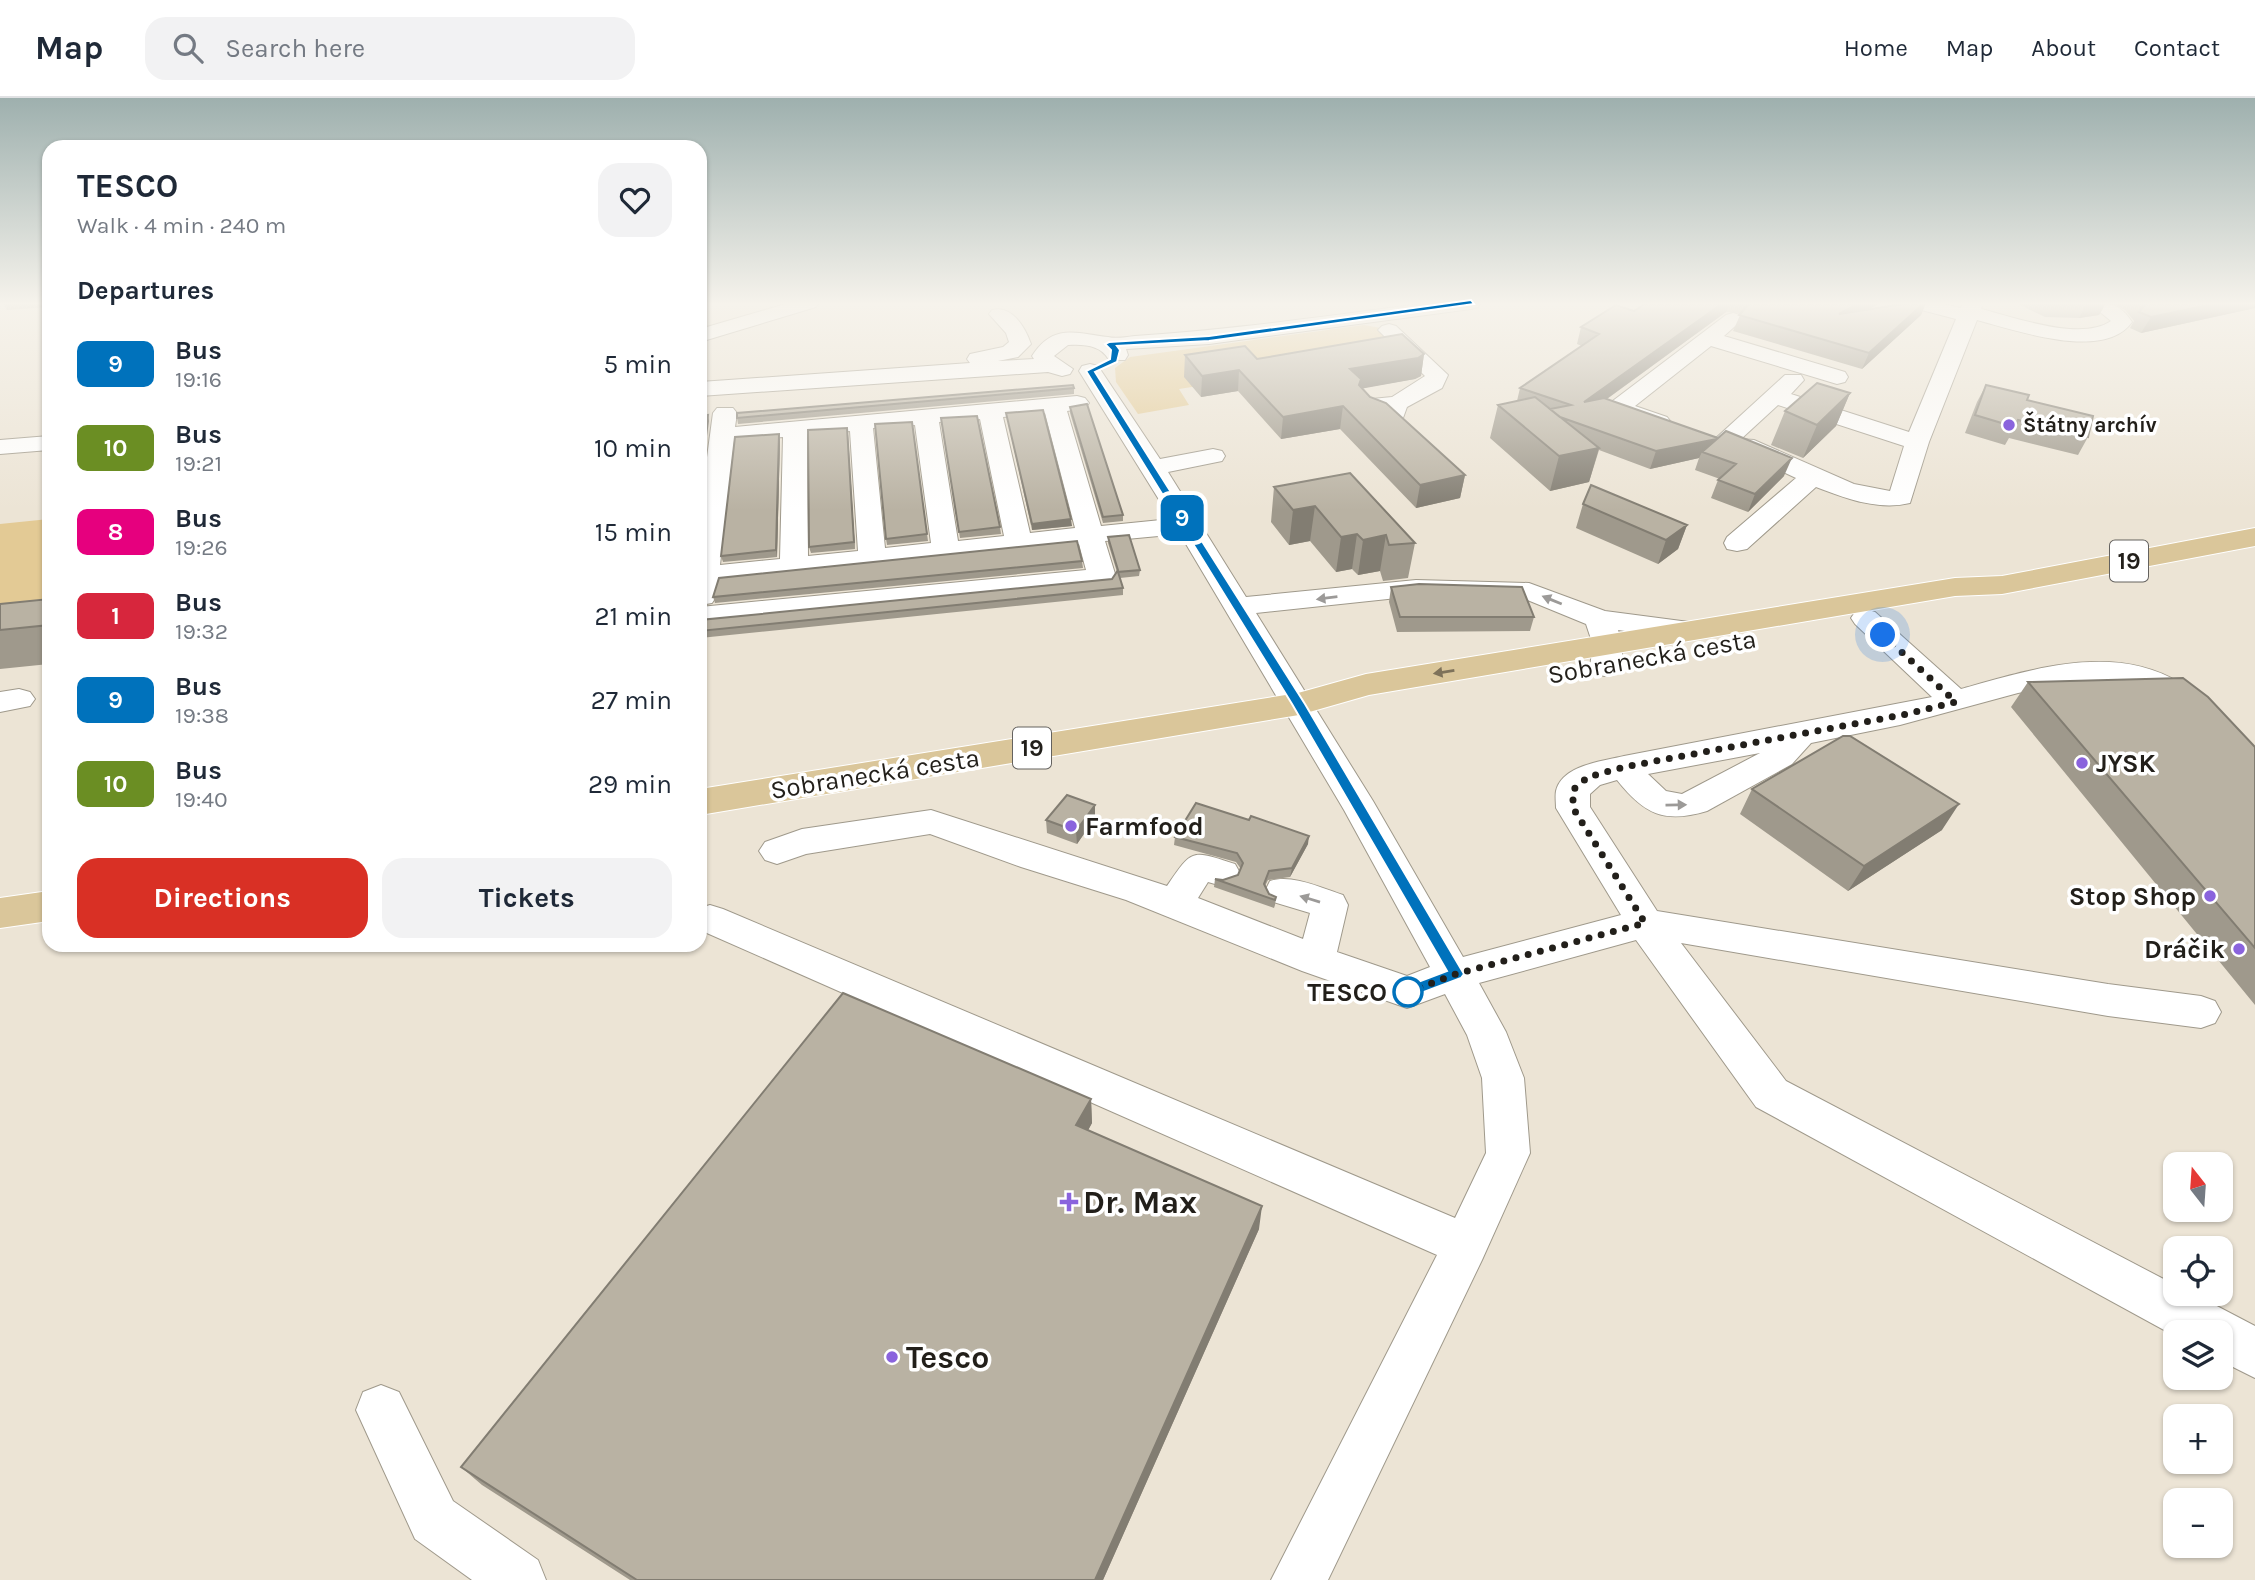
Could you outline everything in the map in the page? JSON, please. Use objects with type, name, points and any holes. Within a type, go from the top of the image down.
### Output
[{"type":"main road","name":"Sobranecká cesta","points":[[707,801],[1298,704],[1367,707],[1604,644],[1955,587],[2002,585],[2255,537]]},
{"type":"main road","name":"Sobranecká cesta","points":[[1604,644],[1865,618],[1964,599],[2002,585]]},
{"type":"main road","points":[[0,913],[42,907]]},
{"type":"street","points":[[707,388],[911,372]]},
{"type":"street","points":[[1091,372],[1153,467],[1182,494],[1186,525],[1298,704],[1456,974],[1486,1032],[1503,1079],[1508,1153],[1466,1245],[1299,1580]]},
{"type":"street","points":[[1396,404],[1434,383],[1435,372]]},
{"type":"street","points":[[1666,372],[1618,408],[1677,428]]},
{"type":"street","points":[[1728,438],[1802,372]]},
{"type":"street","points":[[1820,372],[1837,377]]},
{"type":"street","points":[[1700,436],[1712,440],[1728,438],[1879,499],[1901,498],[1917,442],[1946,372]]},
{"type":"street","points":[[707,559],[725,424],[725,387]]},
{"type":"street","points":[[1776,397],[1917,442]]},
{"type":"street","points":[[722,435],[1108,400]]},
{"type":"street","points":[[707,615],[1102,578],[1054,405]]},
{"type":"street","points":[[990,411],[1019,543]]},
{"type":"street","points":[[926,416],[946,551]]},
{"type":"street","points":[[861,423],[872,558]]},
{"type":"street","points":[[794,566],[795,428]]},
{"type":"street","points":[[0,447],[42,444]]},
{"type":"street","points":[[1153,467],[1213,456]]},
{"type":"street","points":[[1737,543],[1814,475]]},
{"type":"street","points":[[707,575],[1186,525]]},
{"type":"street","points":[[1238,607],[1416,588],[1529,591],[1604,644]]},
{"type":"street","points":[[1865,618],[1956,702]]},
{"type":"street","points":[[2194,1320],[1772,1094],[1645,923],[1573,808],[1573,790],[1588,777],[1624,767],[1956,702],[2078,672],[2133,674],[2160,684],[2186,701],[2255,772]]},
{"type":"street","points":[[1624,767],[1647,794],[1663,805],[1679,807],[1695,803],[1780,756],[1804,733]]},
{"type":"street","points":[[777,851],[802,842],[930,822],[1139,890],[1316,960],[1408,992],[1456,974],[1645,923],[2096,998],[2201,1012]]},
{"type":"street","points":[[1174,906],[1200,866],[1222,873]]},
{"type":"street","points":[[1283,891],[1330,905],[1316,960]]},
{"type":"street","points":[[710,919],[1466,1245]]},
{"type":"street","points":[[2233,1341],[2255,1353]]},
{"type":"street","points":[[381,1410],[435,1520],[518,1580]]},
{"type":"shaded area","points":[[1115,372],[1287,372],[1179,389],[1189,405],[1138,414],[1116,382]]},
{"type":"shaded area","points":[[42,520],[42,602],[0,606],[0,524]]},
{"type":"building","points":[[1199,372],[1226,372],[1202,376]]},
{"type":"building","points":[[1241,372],[1353,372],[1361,379],[1359,385],[1370,397],[1386,403],[1465,475],[1420,485],[1343,406],[1283,417]]},
{"type":"building","points":[[1543,372],[1626,372],[1584,402],[1604,398],[1718,438],[1726,431],[1792,458],[1755,494],[1718,480],[1736,464],[1702,452],[1717,439],[1656,451],[1560,417],[1550,409],[1571,405],[1520,388]]},
{"type":"building","points":[[1817,383],[1850,393],[1817,425],[1785,411]]},
{"type":"building","points":[[1073,385],[1074,388],[737,418],[737,413]]},
{"type":"building","points":[[1986,385],[2029,395],[2027,400],[2093,416],[2088,437],[2018,420],[2015,427],[1975,415]]},
{"type":"building","points":[[1535,397],[1599,448],[1559,456],[1498,405]]},
{"type":"building","points":[[1087,404],[1123,515],[1103,517],[1070,407]]},
{"type":"building","points":[[1043,410],[1071,519],[1032,524],[1006,413]]},
{"type":"building","points":[[977,416],[1000,527],[959,532],[941,418]]},
{"type":"building","points":[[912,422],[927,534],[886,539],[875,424]]},
{"type":"building","points":[[847,428],[854,542],[809,547],[808,430]]},
{"type":"building","points":[[779,434],[776,550],[721,556],[735,437]]},
{"type":"building","points":[[1350,473],[1415,543],[1389,545],[1386,535],[1363,540],[1357,534],[1341,537],[1315,506],[1293,510],[1274,487]]},
{"type":"building","points":[[1591,485],[1687,525],[1666,540],[1583,504]]},
{"type":"building","points":[[1129,535],[1140,570],[1118,572],[1123,588],[707,630],[707,619],[1112,579],[1118,570],[1108,537]]},
{"type":"building","points":[[1077,541],[1082,561],[713,597],[719,578]]},
{"type":"building","points":[[1419,584],[1522,587],[1534,617],[1400,617],[1391,587]]},
{"type":"building","points":[[42,600],[42,626],[0,630],[0,604]]},
{"type":"building","name":"Stop Shop","points":[[2183,678],[2208,697],[2255,747],[2255,948],[2028,682]]},
{"type":"building","points":[[1843,736],[1850,736],[1959,804],[1864,866],[1752,789]]},
{"type":"building","points":[[1067,795],[1095,805],[1076,831],[1046,820]]},
{"type":"building","points":[[1196,803],[1249,820],[1251,816],[1309,836],[1292,868],[1269,871],[1264,884],[1269,894],[1276,897],[1275,900],[1215,879],[1223,880],[1238,875],[1243,863],[1237,853],[1175,837]]},
{"type":"building","name":"Tesco","points":[[843,993],[1091,1099],[1076,1125],[1262,1206],[1095,1580],[637,1580],[461,1467]]},
{"type":"bus line","name":"9","points":[[1091,372],[1153,467],[1186,525],[1298,704],[1456,974],[1408,992]]},
{"type":"place","name":"Štátny archív","points":[[2009,425]]},
{"type":"place","name":"JYSK","points":[[2082,763]]},
{"type":"place","name":"Farmfood","points":[[1071,826]]},
{"type":"place","name":"Stop Shop","points":[[2210,896]]},
{"type":"place","name":"Dráčik","points":[[2239,949]]},
{"type":"place","name":"TESCO","points":[[1408,992]]},
{"type":"place","name":"Dr. Max","points":[[1069,1202]]},
{"type":"place","name":"Tesco","points":[[892,1357]]},
{"type":"route","points":[[1408,992],[1456,974],[1645,923],[1573,808],[1573,790],[1588,777],[1624,767],[1902,715],[1956,702],[1883,635]]}]
